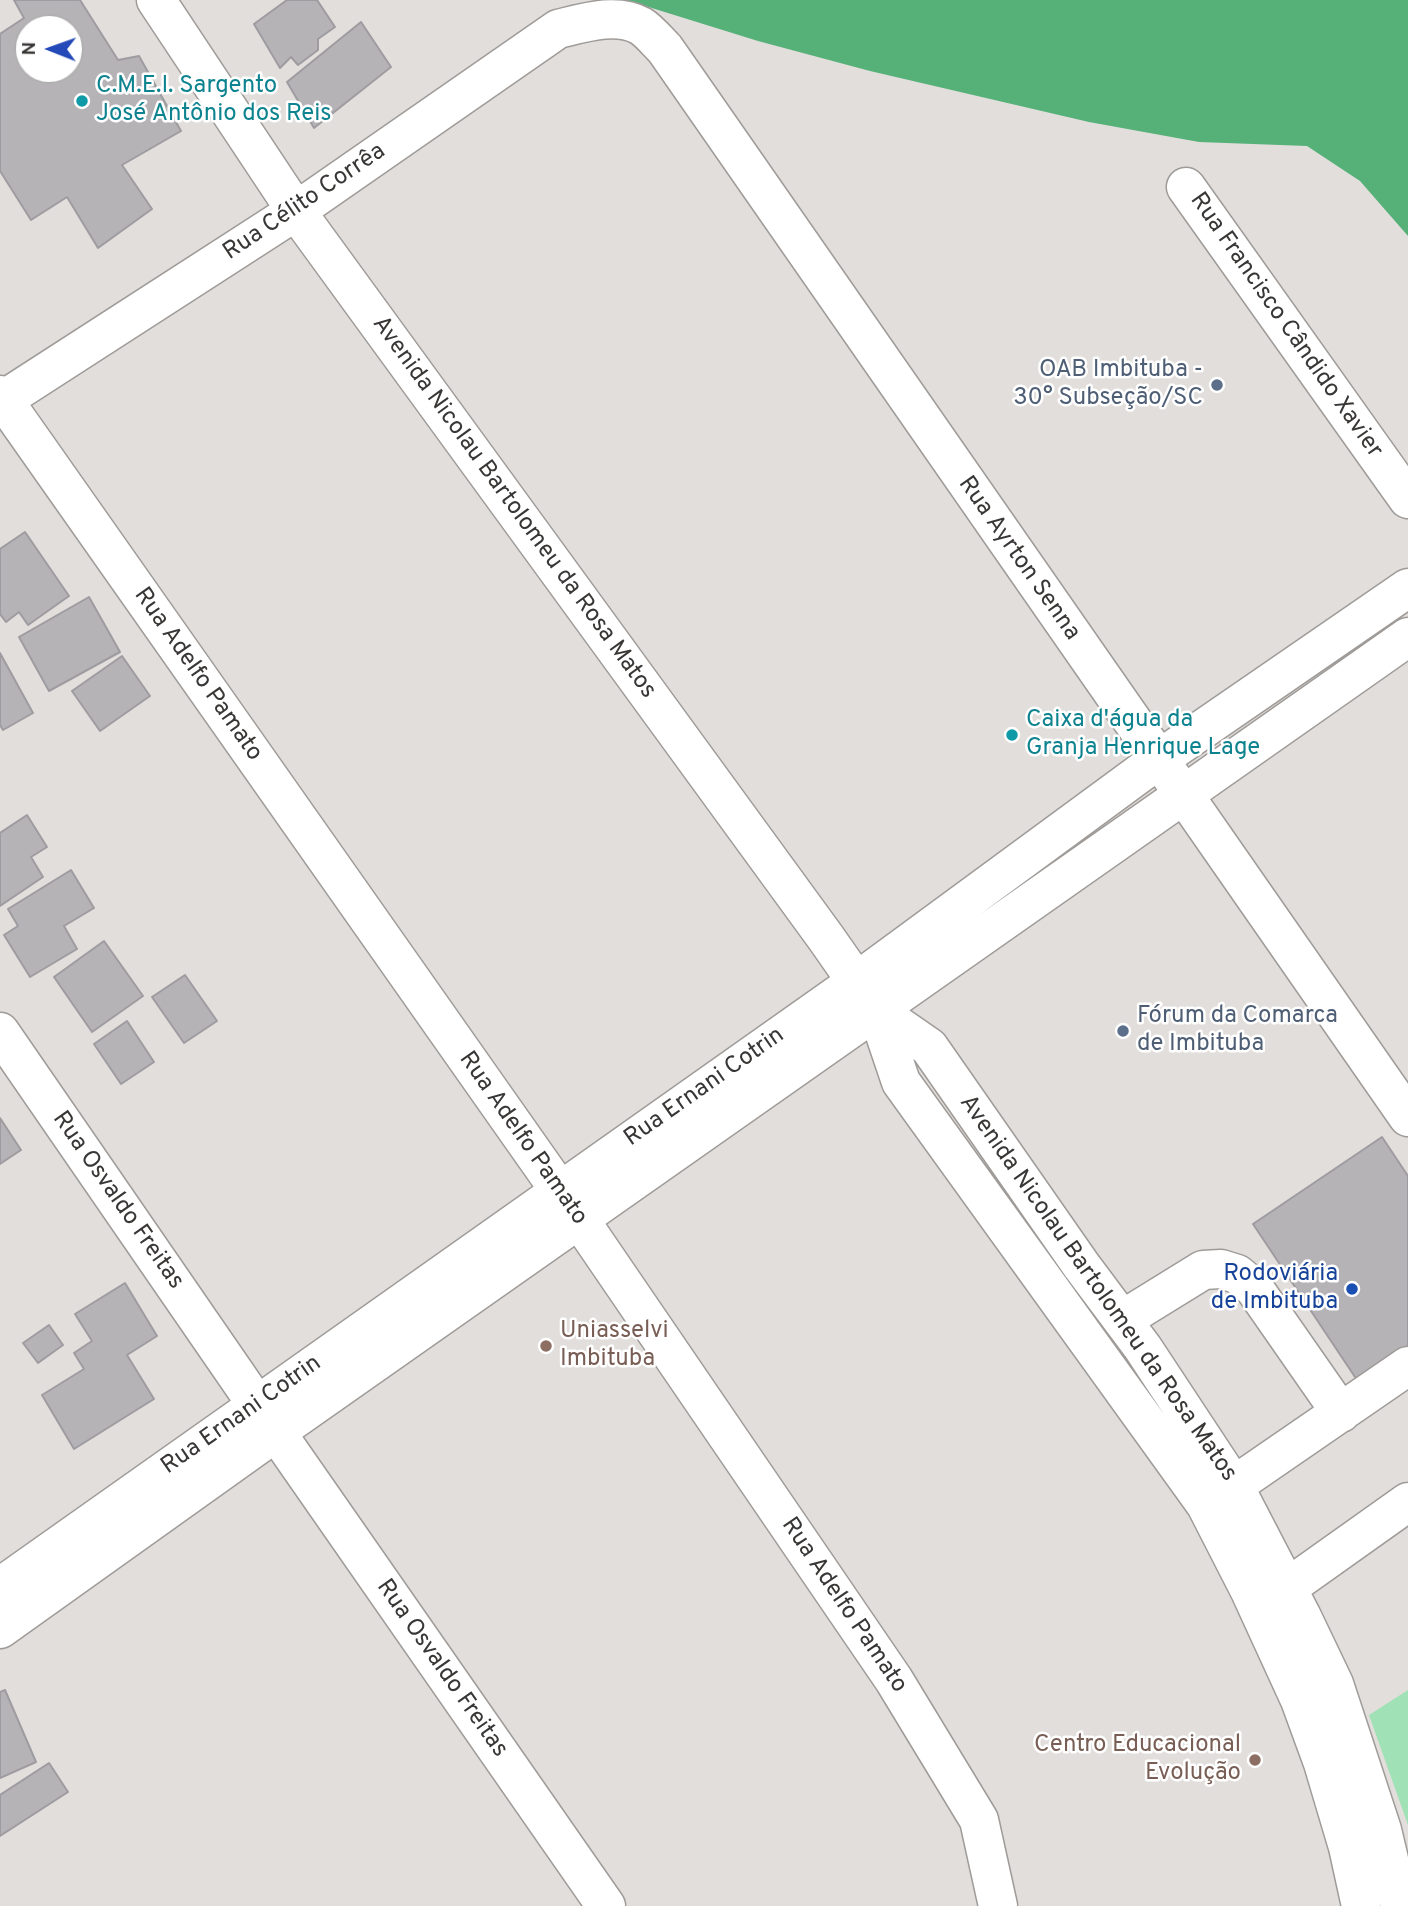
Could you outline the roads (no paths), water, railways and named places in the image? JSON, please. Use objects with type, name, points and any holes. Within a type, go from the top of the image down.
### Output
[{"type":"street","name":"Avenida Nicolau Bartolomeu da Rosa Matos","points":[[156,0],[166,19],[296,211],[866,997],[901,1082],[1220,1495],[1287,1588],[1334,1684],[1382,1830],[1400,1906]]},
{"type":"street","name":"Rua Célito Corrêa","points":[[1,399],[296,211],[558,29],[584,22],[614,19]]},
{"type":"street","name":"Rua Ayrton Senna","points":[[614,19],[641,26],[665,49],[1408,1117]]},
{"type":"street","name":"Rua Francisco Cândido Xavier","points":[[1186,187],[1408,499]]},
{"type":"street","name":"Rua Adelfo Pamato","points":[[1,399],[570,1206],[901,1691],[979,1820],[998,1906]]},
{"type":"street","name":"Rua Ernani Cotrin","points":[[866,997],[1158,760],[1408,588]]},
{"type":"street","name":"Rua Ernani Cotrin","points":[[0,1587],[267,1418],[866,997],[1183,796],[1408,636]]},
{"type":"street","name":"Avenida Nicolau Bartolomeu da Rosa Matos","points":[[866,997],[929,1047],[1122,1320],[1220,1495],[1250,1591],[1300,1700],[1322,1763],[1348,1847],[1361,1906]]},
{"type":"street","name":"Rua Osvaldo Freitas","points":[[0,1032],[606,1906]]},
{"type":"street","points":[[1122,1320],[1203,1270],[1221,1269],[1237,1274],[1254,1288],[1340,1413]]},
{"type":"street","points":[[1220,1495],[1408,1366]]},
{"type":"street","name":"Rua Ernani Cotrin","points":[[0,1629],[267,1418]]},
{"type":"street","points":[[1287,1588],[1408,1502]]},
{"type":"street","points":[[1300,1700],[1334,1684]]},
{"type":"place","name":"C.M.E.I. Sargento José Antônio dos Reis","points":[[82,101]]},
{"type":"place","name":"OAB Imbituba - 30° Subseção/SC","points":[[1217,385]]},
{"type":"place","name":"Caixa d'água da Granja Henrique Lage","points":[[1012,735]]},
{"type":"place","name":"Fórum da Comarca de Imbituba","points":[[1123,1031]]},
{"type":"place","name":"Rodoviária de Imbituba","points":[[1352,1289]]},
{"type":"place","name":"Uniasselvi Imbituba","points":[[546,1346]]},
{"type":"place","name":"Centro Educacional Evolução","points":[[1255,1760]]}]
